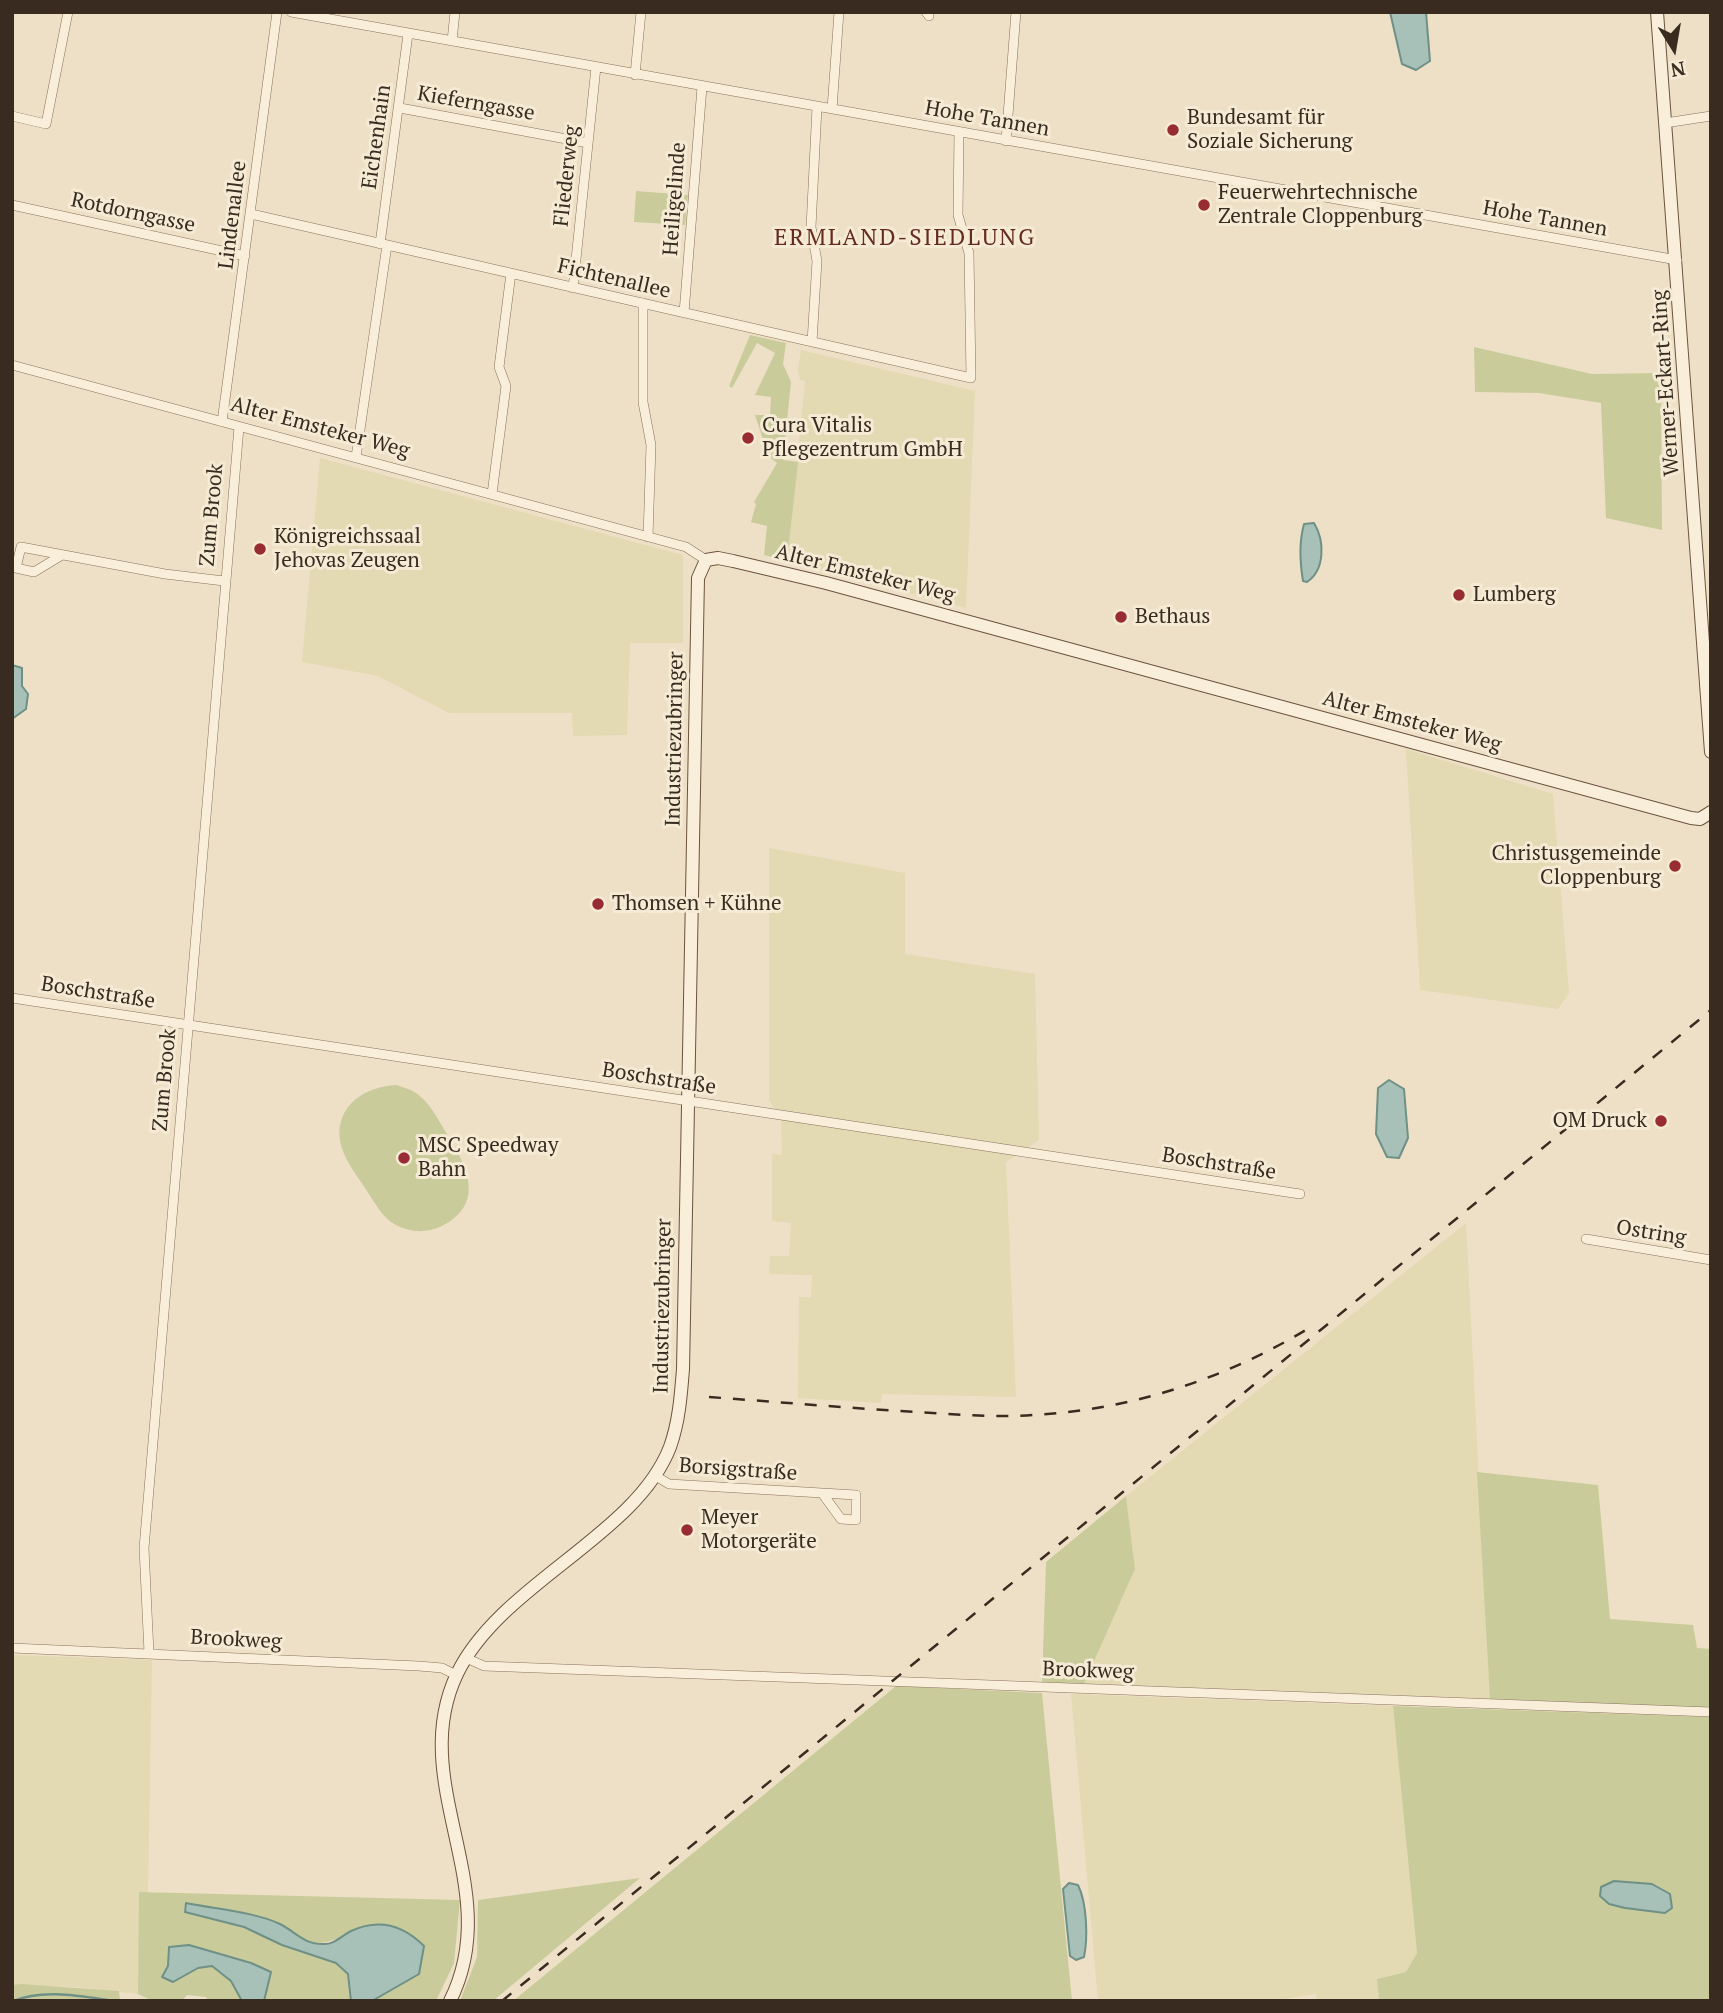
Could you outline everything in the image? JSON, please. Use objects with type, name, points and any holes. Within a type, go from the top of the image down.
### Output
[{"type":"street","points":[[12,116],[46,124],[68,12]]},
{"type":"street","name":"Lindenallee","points":[[222,422],[276,12]]},
{"type":"street","name":"Hohe Tannen","points":[[291,12],[1677,260]]},
{"type":"street","points":[[452,41],[455,12]]},
{"type":"street","points":[[635,75],[641,12]]},
{"type":"street","points":[[832,109],[839,12]]},
{"type":"street","points":[[1006,141],[1016,12]]},
{"type":"street","name":"Werner-Eckart-Ring","points":[[1657,12],[1711,752]]},
{"type":"street","name":"Eichenhain","points":[[356,457],[408,34]]},
{"type":"street","name":"Fliederweg","points":[[573,288],[596,67]]},
{"type":"street","name":"Heiligelinde","points":[[684,313],[702,87]]},
{"type":"street","points":[[812,342],[817,261],[811,228],[817,107]]},
{"type":"street","name":"Kieferngasse","points":[[400,108],[588,143]]},
{"type":"street","points":[[1665,123],[1711,116]]},
{"type":"street","name":"Fichtenallee","points":[[251,214],[971,378],[968,253],[958,215],[959,132]]},
{"type":"street","name":"Rotdorngasse","points":[[12,205],[245,256]]},
{"type":"street","points":[[492,494],[506,386],[499,367],[511,273]]},
{"type":"street","points":[[643,303],[643,402],[651,444],[648,537]]},
{"type":"street","name":"Alter Emsteker Weg","points":[[12,365],[686,547],[706,560],[718,558],[733,561],[864,593],[1690,818],[1700,819],[1710,814]]},
{"type":"street","name":"Zum Brook","points":[[149,1653],[144,1548],[239,426]]},
{"type":"street","points":[[62,555],[34,572],[16,568],[17,546],[224,581]]},
{"type":"street","name":"Industriezubringer","points":[[450,2001],[465,1960],[470,1919],[467,1888],[443,1781],[444,1723],[456,1675],[466,1658],[505,1612],[622,1512],[654,1475],[669,1448],[679,1410],[683,1369],[698,578],[706,560]]},
{"type":"street","name":"Boschstraße","points":[[12,998],[1300,1194]]},
{"type":"street","name":"Ostring","points":[[1586,1240],[1711,1260]]},
{"type":"street","name":"Borsigstraße","points":[[654,1475],[668,1484],[822,1493]]},
{"type":"street","name":"Brookweg","points":[[12,1648],[419,1666],[442,1668],[456,1675]]},
{"type":"street","name":"Brookweg","points":[[466,1658],[484,1666],[644,1674],[1711,1712]]},
{"type":"shaded area","points":[[801,350],[975,391],[966,608],[787,561],[805,381],[800,380],[798,370]]},
{"type":"shaded area","points":[[320,458],[683,555],[683,643],[630,643],[627,735],[573,736],[572,713],[449,713],[378,676],[302,662]]},
{"type":"shaded area","points":[[1406,749],[1553,794],[1569,993],[1558,1009],[1420,990]]},
{"type":"shaded area","points":[[769,848],[905,873],[905,954],[1035,974],[1039,1140],[1006,1162],[1016,1397],[882,1394],[881,1403],[798,1398],[799,1297],[811,1298],[812,1275],[769,1274],[770,1256],[789,1256],[791,1223],[772,1221],[772,1154],[782,1155],[781,1119],[769,1100]]},
{"type":"shaded area","points":[[1466,1223],[1490,1699],[1084,1684],[1135,1569],[1126,1496]]},
{"type":"shaded area","points":[[12,1655],[152,1660],[148,1894],[140,1893],[138,1994],[77,1987],[12,1985]]},
{"type":"shaded area","points":[[1071,1694],[1393,1706],[1417,1953],[1406,1972],[1377,1979],[1379,2001],[1317,2001],[1316,1994],[1270,2001],[1098,2001]]},
{"type":"green space","points":[[636,191],[688,195],[685,225],[634,222]]},
{"type":"green space","points":[[750,335],[786,343],[783,364],[791,382],[783,460],[798,462],[787,561],[764,555],[767,526],[751,522],[756,504],[754,502],[777,463],[769,457],[755,415],[770,415],[771,397],[755,395],[775,353],[757,343],[732,388],[729,386]]},
{"type":"green space","points":[[1474,347],[1592,374],[1661,373],[1662,530],[1606,518],[1601,403],[1539,393],[1475,392]]},
{"type":"green space","name":"MSC Speedway Bahn","points":[[396,1085],[416,1093],[429,1105],[465,1169],[468,1194],[465,1206],[456,1217],[431,1230],[407,1230],[387,1218],[350,1166],[340,1141],[342,1117],[354,1100],[373,1090]]},
{"type":"green space","points":[[1477,1472],[1598,1485],[1610,1619],[1693,1625],[1697,1648],[1711,1649],[1711,1708],[1490,1699]]},
{"type":"green space","points":[[1126,1496],[1135,1569],[1084,1684],[1042,1682],[1046,1562]]},
{"type":"green space","points":[[896,1686],[1042,1693],[1072,2001],[513,2001]]},
{"type":"green space","points":[[1393,1706],[1711,1717],[1711,2001],[1379,2001],[1377,1979],[1406,1972],[1417,1953]]},
{"type":"green space","points":[[640,1878],[493,2001],[460,2001],[477,1957],[478,1900]]},
{"type":"green space","points":[[139,1892],[460,1900],[454,1963],[436,2001],[372,2001],[399,1985],[352,1931],[334,1940],[308,1942],[262,1919],[187,1903],[282,1945],[335,1962],[347,1974],[351,2001],[264,2001],[271,1972],[251,1963],[189,1945],[168,1966],[162,1978],[173,1982],[198,1968],[212,1966],[231,1981],[242,2001],[208,2001],[206,1997],[187,1995],[182,2001],[153,2001],[138,1994]]},
{"type":"green space","points":[[12,1985],[119,1991],[120,2001],[12,2001]]},
{"type":"water","points":[[1390,12],[1426,12],[1430,61],[1416,70],[1402,64]]},
{"type":"water","points":[[1314,523],[1320,538],[1321,555],[1317,570],[1307,582],[1303,581],[1302,574],[1301,538],[1304,524]]},
{"type":"water","points":[[12,665],[22,668],[22,686],[28,694],[26,709],[12,719]]},
{"type":"water","points":[[1389,1080],[1404,1089],[1408,1138],[1399,1158],[1387,1157],[1376,1134],[1378,1088]]},
{"type":"water","points":[[1614,1881],[1652,1884],[1670,1894],[1672,1908],[1665,1913],[1609,1904],[1600,1896],[1601,1887]]},
{"type":"water","points":[[1069,1883],[1078,1885],[1086,1921],[1084,1957],[1076,1960],[1070,1956],[1063,1889]]},
{"type":"water","points":[[186,1903],[270,1920],[305,1940],[316,1943],[331,1943],[361,1927],[381,1924],[390,1926],[408,1933],[424,1946],[419,1974],[372,2001],[351,2001],[348,1974],[336,1963],[282,1945],[244,1927],[185,1912]]},
{"type":"water","points":[[189,1945],[251,1963],[271,1972],[264,2001],[242,2001],[231,1981],[212,1966],[198,1968],[173,1982],[162,1977],[168,1966],[169,1947]]},
{"type":"waterway","points":[[14,2001],[51,1994],[115,2001]]},
{"type":"railway","points":[[502,2001],[1711,1010]]},
{"type":"railway","points":[[709,1397],[974,1415],[1018,1416],[1070,1412],[1180,1388],[1249,1360],[1314,1325]]},
{"type":"place","name":"Bundesamt für Soziale Sicherung","points":[[1173,130]]},
{"type":"place","name":"Feuerwehrtechnische Zentrale Cloppenburg","points":[[1204,205]]},
{"type":"place","name":"Cura Vitalis Pflegezentrum GmbH","points":[[748,438]]},
{"type":"place","name":"Königreichssaal Jehovas Zeugen","points":[[260,549]]},
{"type":"place","name":"Lumberg","points":[[1459,595]]},
{"type":"place","name":"Bethaus","points":[[1121,617]]},
{"type":"place","name":"Christusgemeinde Cloppenburg","points":[[1675,866]]},
{"type":"place","name":"Thomsen + Kühne","points":[[598,904]]},
{"type":"place","name":"OM Druck","points":[[1661,1121]]},
{"type":"place","name":"MSC Speedway Bahn","points":[[404,1158]]},
{"type":"place","name":"Meyer Motorgeräte","points":[[687,1530]]},
{"type":"district","name":"ERMLAND-SIEDLUNG","points":[[905,238]]}]
